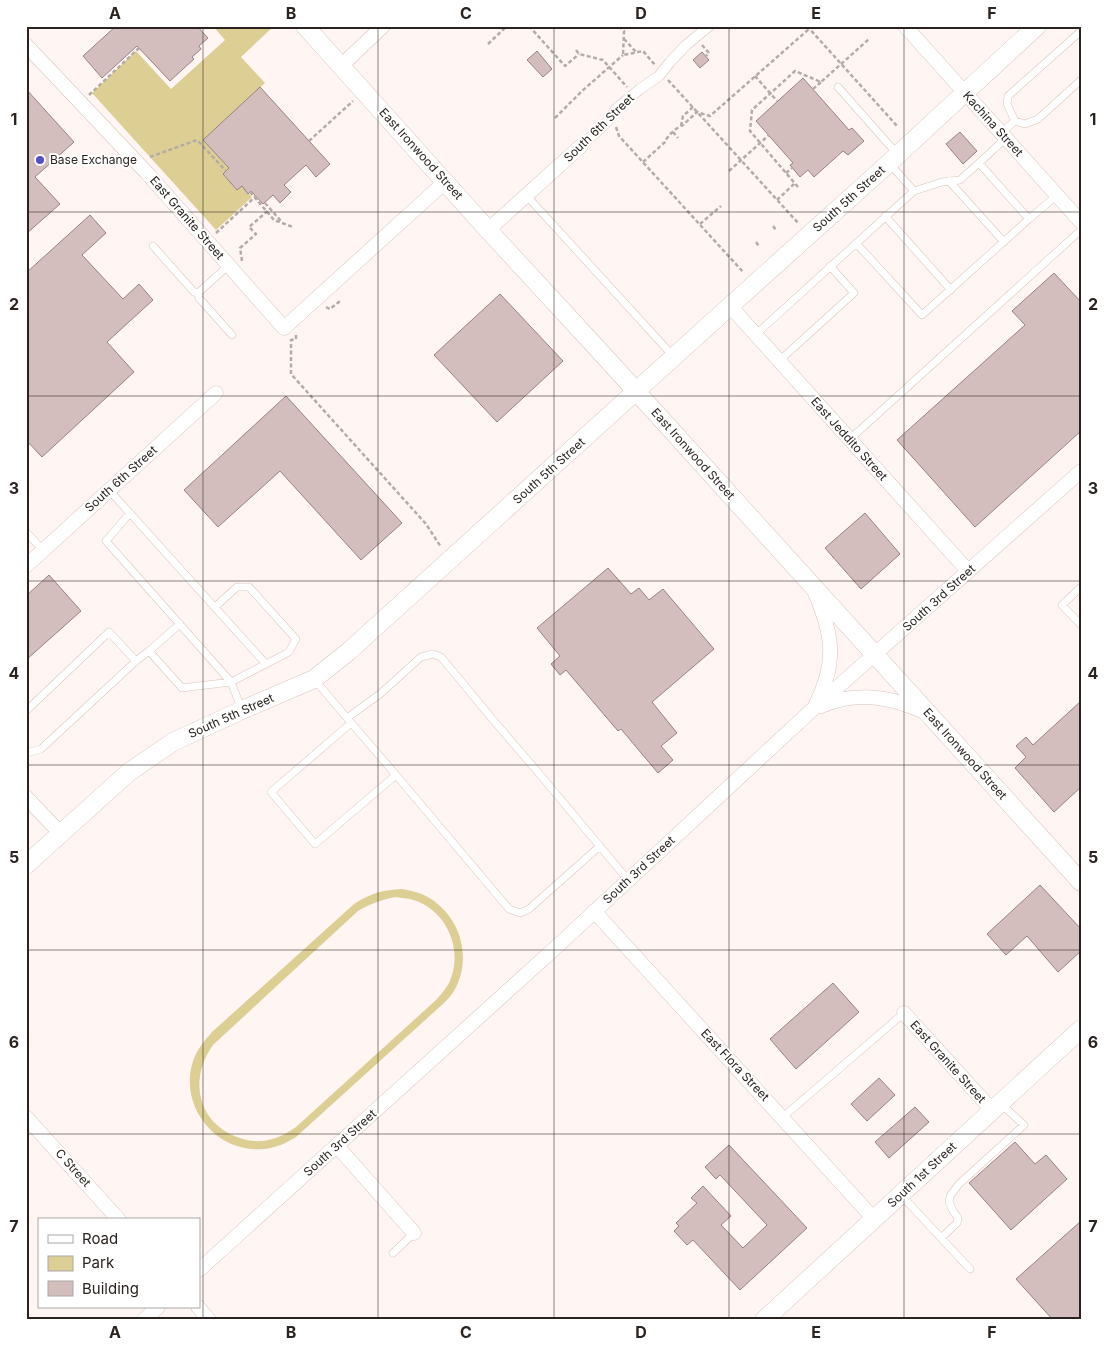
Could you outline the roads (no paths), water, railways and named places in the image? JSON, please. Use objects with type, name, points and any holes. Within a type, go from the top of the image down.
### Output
[{"type":"street","name":"East Ironwood Street","points":[[305,26],[1081,882]]},
{"type":"street","points":[[341,66],[383,26]]},
{"type":"street","name":"South 6th Street","points":[[488,230],[609,120],[617,108],[659,76],[685,46],[709,26]]},
{"type":"street","name":"Kachina Street","points":[[905,26],[1081,222]]},
{"type":"street","name":"South 5th Street","points":[[26,865],[129,772],[173,742],[314,679],[348,652],[894,159],[1037,26]]},
{"type":"street","name":"East Granite Street","points":[[26,45],[147,173],[207,241],[236,264],[290,329],[445,182]]},
{"type":"street","name":"East Jeddito Street","points":[[730,306],[968,572]]},
{"type":"street","name":"South 6th Street","points":[[26,566],[216,392]]},
{"type":"street","name":"South 3rd Street","points":[[200,1269],[337,1146],[813,709],[1081,471]]},
{"type":"street","points":[[811,584],[821,608],[831,643],[831,656],[826,682],[813,709]]},
{"type":"street","points":[[813,709],[834,700],[848,697],[863,697],[893,700],[929,714]]},
{"type":"street","points":[[26,797],[61,834]]},
{"type":"street","name":"East Flora Street","points":[[594,911],[874,1219]]},
{"type":"street","name":"East Granite Street","points":[[904,1013],[996,1107]]},
{"type":"street","name":"South 1st Street","points":[[764,1320],[1081,1029]]},
{"type":"street","name":"C Street","points":[[26,1117],[117,1218]]},
{"type":"street","points":[[337,1146],[414,1233]]},
{"type":"street","points":[[144,1320],[157,1308]]},
{"type":"street","points":[[199,1308],[209,1320]]},
{"type":"lane","points":[[1081,31],[1008,96],[1007,104],[1015,121],[1025,124],[1038,119],[1081,80]]},
{"type":"lane","points":[[838,87],[894,159],[914,190]]},
{"type":"lane","points":[[755,334],[914,190],[960,180],[978,163],[1015,121]]},
{"type":"lane","points":[[978,163],[1029,219]]},
{"type":"lane","points":[[949,181],[1004,242]]},
{"type":"lane","points":[[526,195],[674,357]]},
{"type":"lane","points":[[856,243],[922,315],[1057,195]]},
{"type":"lane","points":[[885,216],[951,290]]},
{"type":"lane","points":[[850,439],[1081,230]]},
{"type":"lane","points":[[153,246],[194,292],[198,293],[199,298],[232,335]]},
{"type":"lane","points":[[198,293],[236,264]]},
{"type":"lane","points":[[779,361],[854,293],[830,266]]},
{"type":"lane","points":[[109,490],[266,664]]},
{"type":"lane","points":[[130,513],[106,541],[231,682],[242,710]]},
{"type":"lane","points":[[26,532],[44,550]]},
{"type":"lane","points":[[149,651],[182,688],[231,682],[289,652],[296,639],[249,588],[237,587],[215,607]]},
{"type":"lane","points":[[1081,587],[1062,605],[1081,626]]},
{"type":"lane","points":[[26,753],[41,748],[136,661],[180,624]]},
{"type":"lane","points":[[26,711],[109,632],[136,661]]},
{"type":"lane","points":[[396,774],[315,844],[271,792],[421,657],[433,654],[441,657],[628,880]]},
{"type":"lane","points":[[314,679],[508,909],[520,913],[529,909],[600,846]]},
{"type":"lane","points":[[783,1117],[904,1013]]},
{"type":"lane","points":[[941,1238],[957,1223],[958,1218],[949,1202],[950,1196],[960,1184],[1024,1126],[996,1107]]},
{"type":"lane","points":[[900,1195],[970,1269]]},
{"type":"lane","points":[[393,1253],[414,1233]]},
{"type":"place","name":"Base Exchange","points":[[40,160]]}]
